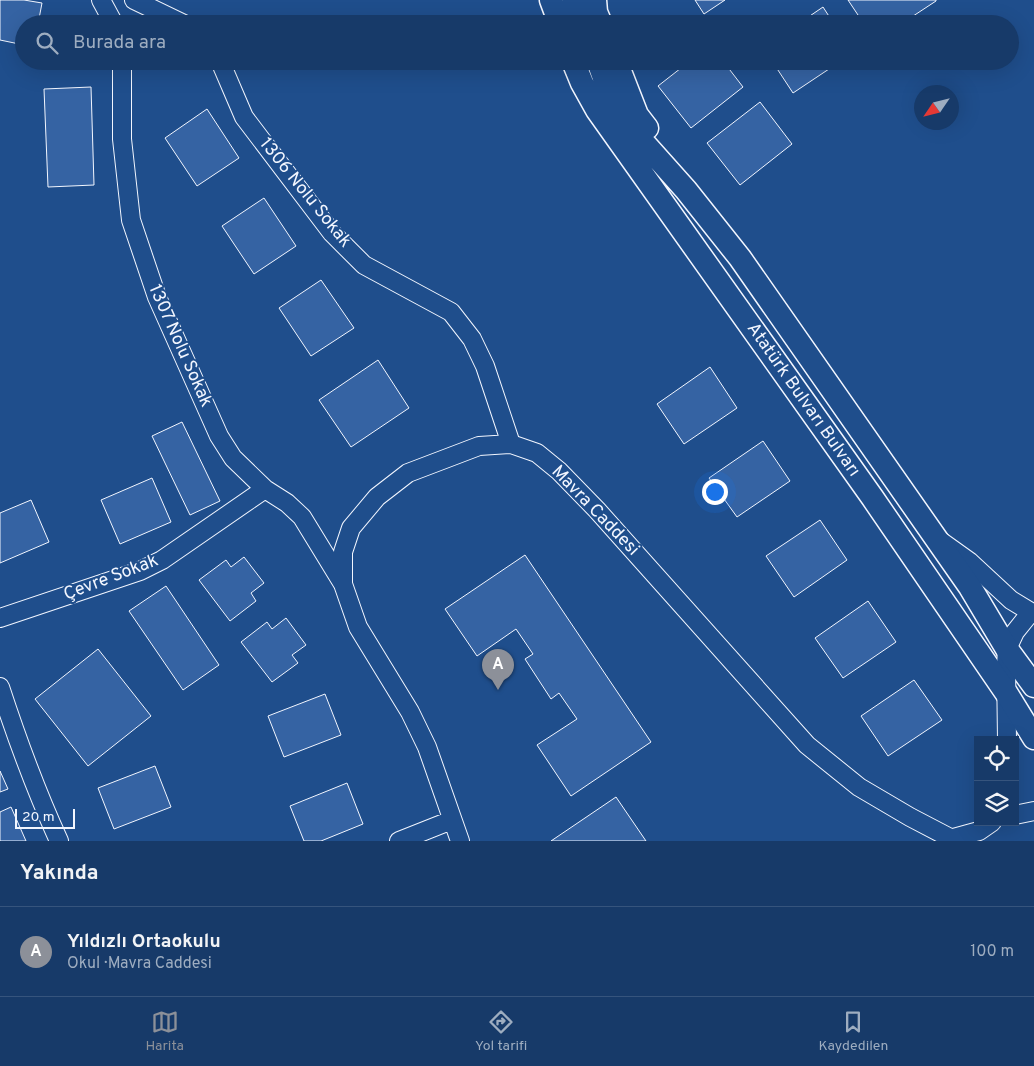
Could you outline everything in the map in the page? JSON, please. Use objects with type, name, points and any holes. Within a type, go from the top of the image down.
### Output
[{"type":"street","points":[[101,0],[109,15]]},
{"type":"street","points":[[134,0],[165,15]]},
{"type":"street","points":[[551,0],[557,15]]},
{"type":"street","points":[[574,0],[579,15]]},
{"type":"street","points":[[595,0],[597,15]]},
{"type":"street","name":"1307 Nolu Sokak","points":[[122,70],[122,139],[131,220],[157,297],[219,436],[233,458],[265,489],[287,503],[302,517],[343,584]]},
{"type":"street","name":"1306 Nolu Sokak","points":[[224,70],[244,117],[332,233],[364,265],[450,312],[472,338],[485,366],[511,444]]},
{"type":"street","name":"Atatürk Bulvarı Bulvarı","points":[[577,70],[597,110],[872,497],[1007,694],[1034,738]]},
{"type":"street","name":"Atatürk Bulvarı Bulvarı","points":[[601,70],[608,92],[628,125],[686,190],[740,258],[970,587],[1007,649],[1034,686]]},
{"type":"street","points":[[620,70],[638,115],[650,137],[646,146]]},
{"type":"street","name":"Mavra Caddesi","points":[[460,841],[427,748],[410,712],[358,627],[343,584],[342,552],[351,528],[377,497],[408,473],[479,446],[511,444],[537,453],[559,470],[807,746],[859,787],[953,840],[986,826]]},
{"type":"street","name":"Çevre Sokak","points":[[0,618],[140,571],[162,560],[265,489]]},
{"type":"street","points":[[934,536],[970,562],[1011,600],[1034,614]]},
{"type":"street","points":[[1008,736],[1007,649],[1022,621],[1031,612],[1034,614]]},
{"type":"street","points":[[0,687],[38,793],[59,841]]},
{"type":"street","points":[[1019,814],[1034,812]]},
{"type":"street","points":[[399,841],[452,820]]},
{"type":"building","points":[[0,0],[24,0],[42,3],[40,15],[15,15],[15,43],[0,40]]},
{"type":"building","points":[[695,0],[725,0],[704,14]]},
{"type":"building","points":[[848,0],[936,0],[915,15],[858,15]]},
{"type":"building","points":[[823,7],[828,15],[811,15]]},
{"type":"building","points":[[678,70],[730,70],[743,87],[691,128],[658,86]]},
{"type":"building","points":[[778,70],[828,70],[793,93]]},
{"type":"building","points":[[91,87],[94,185],[48,187],[44,89]]},
{"type":"building","points":[[760,102],[792,144],[740,185],[707,143]]},
{"type":"building","points":[[207,109],[239,158],[197,186],[165,138]]},
{"type":"building","points":[[264,198],[296,246],[254,274],[222,226]]},
{"type":"building","points":[[321,280],[354,328],[311,356],[279,308]]},
{"type":"building","points":[[378,360],[409,408],[351,447],[319,400]]},
{"type":"building","points":[[710,367],[737,408],[684,444],[657,404]]},
{"type":"building","points":[[182,422],[220,501],[190,515],[152,436]]},
{"type":"building","points":[[763,441],[790,481],[737,517],[709,478]]},
{"type":"building","points":[[152,478],[171,522],[120,544],[101,500]]},
{"type":"building","points":[[31,500],[49,542],[0,563],[0,513]]},
{"type":"building","points":[[820,520],[847,560],[794,597],[766,556]]},
{"type":"building","points":[[525,555],[651,742],[571,796],[537,745],[577,719],[559,693],[551,699],[525,659],[533,654],[516,629],[477,656],[445,609]]},
{"type":"building","points":[[244,557],[264,583],[251,593],[256,601],[230,621],[199,580],[226,560],[231,567]]},
{"type":"building","points":[[166,586],[219,665],[183,690],[129,611]]},
{"type":"building","points":[[868,601],[896,642],[843,678],[815,638]]},
{"type":"building","points":[[286,618],[306,645],[292,655],[298,663],[272,682],[241,642],[267,622],[272,629]]},
{"type":"building","points":[[98,649],[151,716],[88,766],[35,699]]},
{"type":"building","points":[[914,680],[942,720],[888,756],[861,716]]},
{"type":"building","points":[[325,694],[341,735],[284,757],[268,716]]},
{"type":"building","points":[[155,766],[171,807],[114,829],[98,788]]},
{"type":"building","points":[[0,771],[8,789],[0,792]]},
{"type":"building","points":[[347,783],[363,824],[321,841],[304,841],[290,806]]},
{"type":"building","points":[[616,797],[646,841],[551,841]]},
{"type":"building","points":[[11,807],[26,841],[0,841],[0,812]]},
{"type":"place","name":"Yıldızlı Ortaokulu","points":[[498,690]]}]
